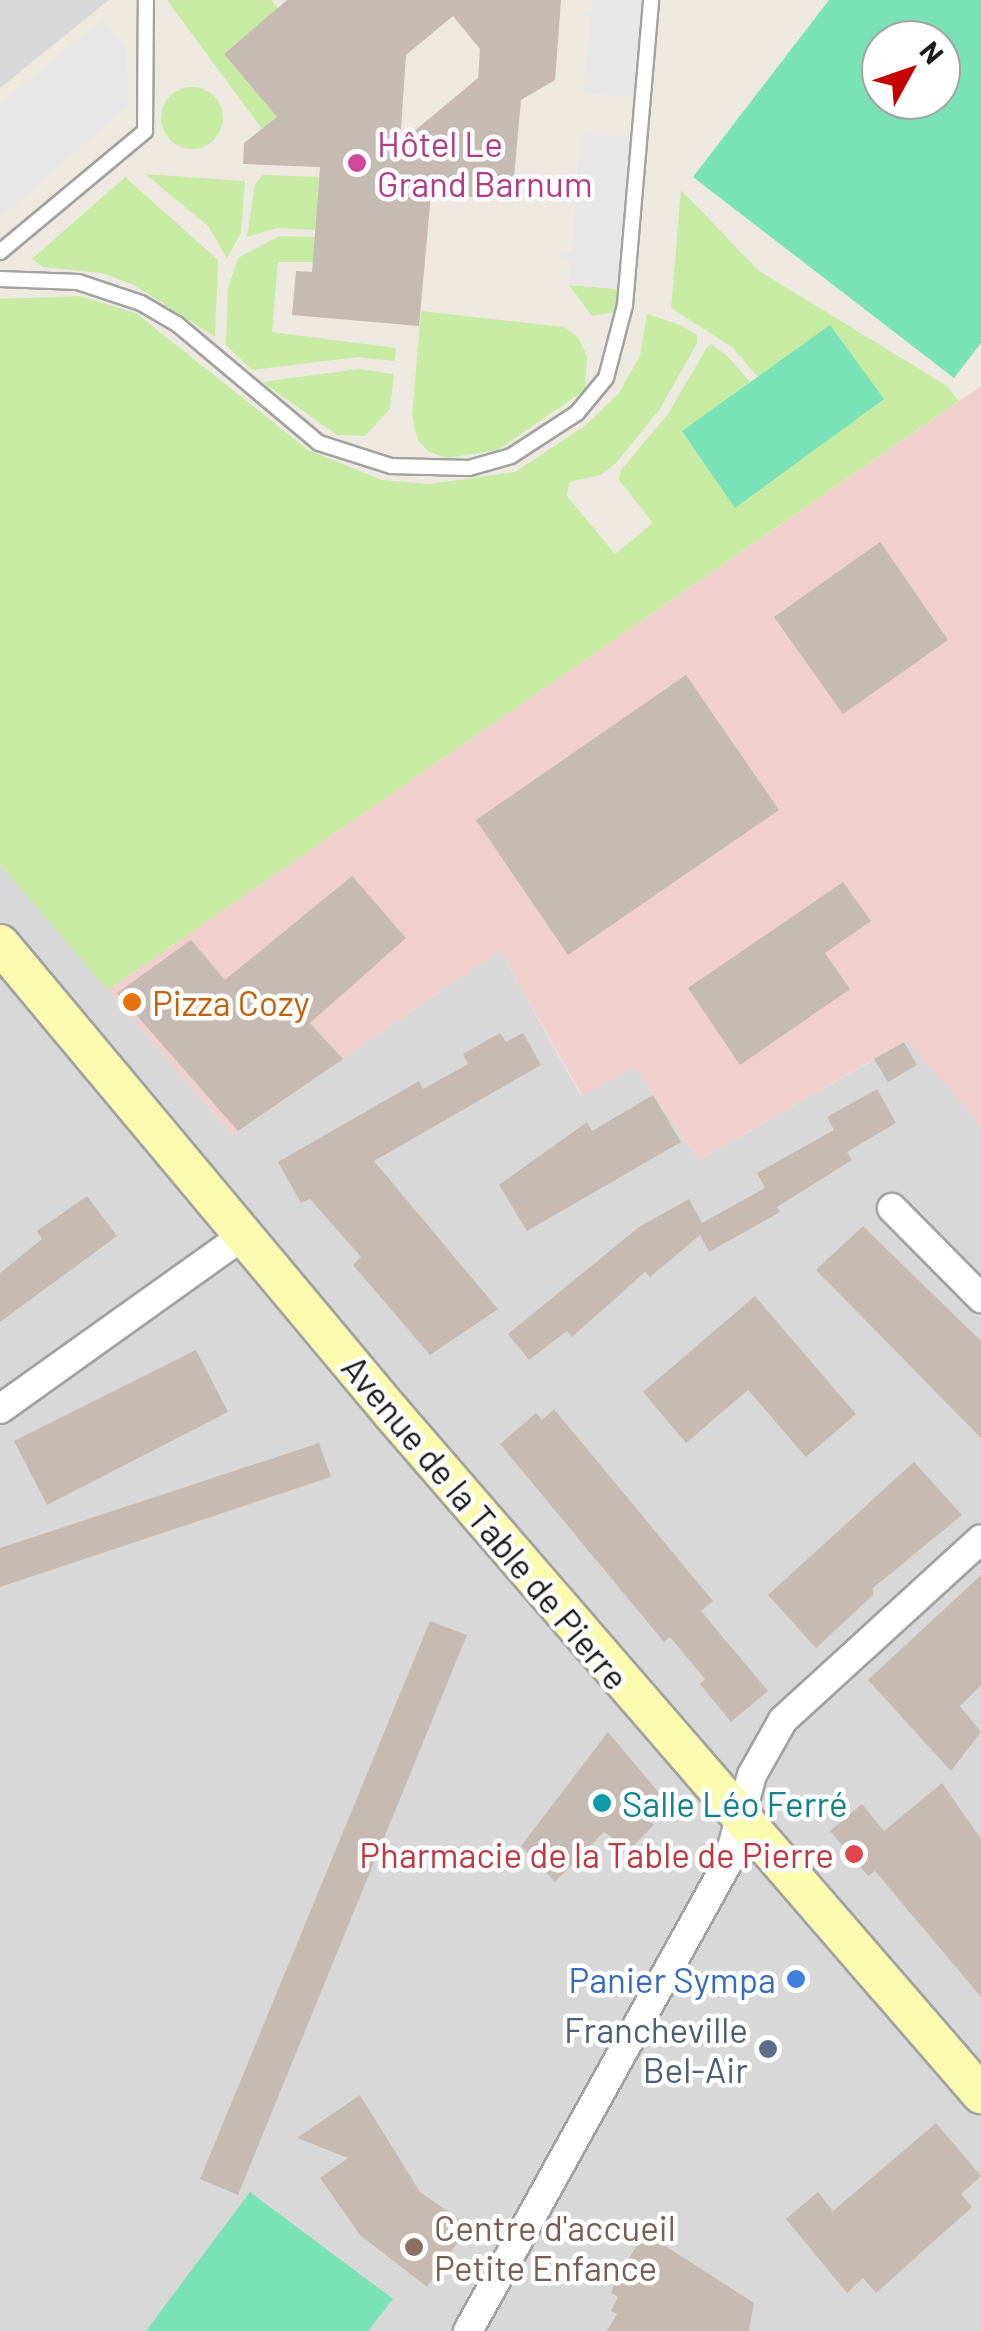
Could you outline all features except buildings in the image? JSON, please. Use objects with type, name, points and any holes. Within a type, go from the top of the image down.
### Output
[{"type":"main road","name":"Avenue de la Table de Pierre","points":[[0,944],[739,1818],[981,2094]]},
{"type":"street","points":[[892,1208],[981,1298]]},
{"type":"street","points":[[0,1409],[244,1235]]},
{"type":"street","points":[[468,2331],[714,1888],[752,1775],[783,1720],[981,1538]]},
{"type":"lane","points":[[0,252],[144,131],[146,0]]},
{"type":"lane","points":[[0,279],[78,282],[140,303],[177,324],[319,443],[391,466],[469,468],[512,456],[577,412],[606,378],[625,305],[651,0]]},
{"type":"shaded area","points":[[0,0],[109,0],[0,88]]},
{"type":"shaded area","points":[[592,0],[642,0],[641,17],[649,21],[640,24],[634,97],[583,93],[591,18],[578,13],[591,11]]},
{"type":"shaded area","points":[[102,19],[126,46],[129,105],[0,218],[0,104]]},
{"type":"shaded area","points":[[581,133],[632,138],[625,213],[632,221],[624,227],[618,289],[569,285],[571,264],[556,257],[572,250]]},
{"type":"shaded area","points":[[981,386],[981,1126],[907,1040],[699,1160],[634,1067],[582,1096],[500,950],[233,1135],[108,990]]},
{"type":"shaded area","points":[[0,864],[233,1135],[500,950],[581,1096],[634,1067],[699,1160],[908,1040],[981,1126],[981,2331],[0,2331]]},
{"type":"green space","points":[[167,0],[271,0],[278,8],[224,54],[286,128],[262,129]]},
{"type":"green space","points":[[829,0],[981,0],[981,343],[954,378],[693,177]]},
{"type":"green space","points":[[192,87],[214,96],[223,118],[214,140],[192,149],[170,140],[161,118],[170,96]]},
{"type":"green space","points":[[145,174],[245,181],[241,233],[227,258],[208,226]]},
{"type":"green space","points":[[263,175],[319,177],[315,230],[277,228],[247,237],[255,184]]},
{"type":"green space","points":[[125,177],[218,260],[215,337],[134,285],[102,273],[43,267],[32,259]]},
{"type":"green space","points":[[681,190],[759,271],[947,386],[959,401],[108,990],[0,864],[0,299],[80,296],[136,313],[308,450],[382,480],[429,484],[515,472],[585,426],[619,393],[640,356],[647,314],[680,325],[697,335],[697,343],[660,409],[616,463],[601,475],[569,482],[567,496],[615,554],[653,523],[619,480],[621,470],[668,414],[706,349],[711,344],[727,356],[750,382],[682,432],[830,325],[758,377],[732,347],[671,308]]},
{"type":"green space","points":[[279,236],[315,237],[313,262],[278,262],[272,332],[396,348],[395,361],[358,357],[252,370],[226,345],[228,288],[238,258]]},
{"type":"green space","points":[[569,285],[618,289],[615,312],[592,316]]},
{"type":"green space","points":[[421,311],[564,327],[578,337],[587,356],[585,390],[498,450],[447,458],[429,452],[418,441],[412,416]]},
{"type":"green space","points":[[830,325],[884,399],[735,508],[682,431]]},
{"type":"green space","points":[[358,369],[394,374],[390,409],[365,436],[337,435],[262,382]]},
{"type":"green space","points":[[250,2192],[393,2299],[368,2331],[146,2331]]},
{"type":"place","name":"Hôtel Le Grand Barnum","points":[[357,163]]},
{"type":"place","name":"Pizza Cozy","points":[[132,1002]]},
{"type":"place","name":"Salle Léo Ferré","points":[[602,1803]]},
{"type":"place","name":"Pharmacie de la Table de Pierre","points":[[854,1854]]},
{"type":"place","name":"Panier Sympa","points":[[796,1979]]},
{"type":"place","name":"Francheville Bel-Air","points":[[768,2049]]},
{"type":"place","name":"Centre d'accueil Petite Enfance","points":[[414,2247]]}]
